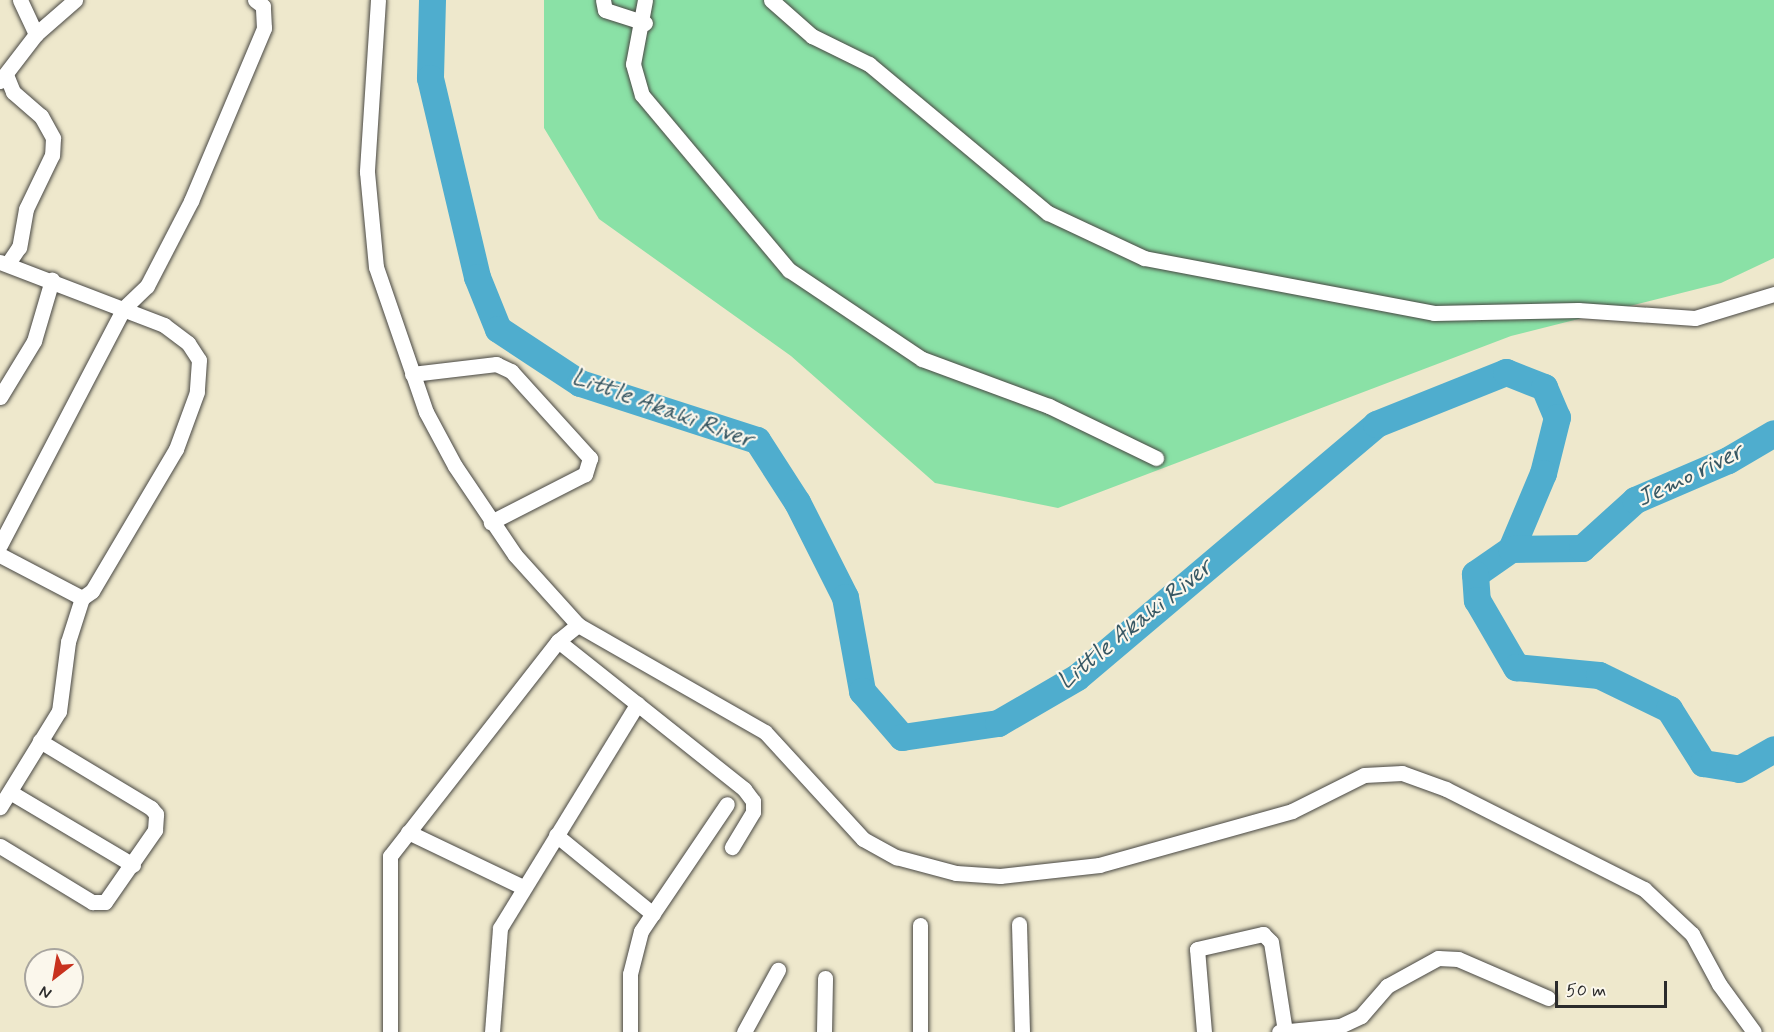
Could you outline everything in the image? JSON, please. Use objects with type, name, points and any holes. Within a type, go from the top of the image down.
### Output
[{"type":"street","points":[[20,0],[36,34]]},
{"type":"street","points":[[0,807],[40,741],[66,686],[68,642],[82,598],[93,591],[176,449],[197,392],[199,360],[188,343],[124,308],[5,262],[19,247],[26,209],[52,155],[53,138],[41,116],[13,92],[3,79],[36,34],[75,0]]},
{"type":"street","points":[[0,545],[124,308],[154,273],[209,160],[264,28],[263,6],[255,0]]},
{"type":"street","points":[[378,0],[367,172],[370,232],[376,267],[412,374],[454,466],[491,522],[578,624],[765,732],[863,839],[896,857],[956,873],[1000,876],[1099,865],[1292,811],[1364,775],[1402,773],[1424,779],[1644,889],[1692,934],[1719,984],[1754,1032]]},
{"type":"street","points":[[603,0],[605,10],[645,22]]},
{"type":"street","points":[[645,0],[645,22],[633,64],[642,95],[804,283],[922,359],[1049,406],[1156,458]]},
{"type":"street","points":[[771,0],[812,36],[868,64],[1048,213],[1144,258],[1434,313],[1578,310],[1695,318],[1774,294]]},
{"type":"street","points":[[0,398],[34,340],[52,280]]},
{"type":"street","points":[[412,374],[496,364],[511,371],[590,458],[585,474],[491,522]]},
{"type":"street","points":[[0,555],[82,598]]},
{"type":"street","points":[[390,1032],[388,874],[390,856],[558,641],[578,624]]},
{"type":"street","points":[[558,641],[753,801],[753,812],[732,847]]},
{"type":"street","points":[[492,1032],[500,928],[637,704]]},
{"type":"street","points":[[0,846],[92,902],[113,897],[155,830],[156,814],[40,741]]},
{"type":"street","points":[[9,792],[133,865]]},
{"type":"street","points":[[630,1032],[633,950],[653,914],[727,804]]},
{"type":"street","points":[[408,832],[523,887]]},
{"type":"street","points":[[556,835],[653,914]]},
{"type":"street","points":[[1019,924],[1022,1032]]},
{"type":"street","points":[[920,925],[920,1032]]},
{"type":"street","points":[[1204,1032],[1197,949],[1263,934],[1271,942],[1285,1031]]},
{"type":"street","points":[[1279,1032],[1350,1021],[1387,986],[1438,958],[1458,959],[1548,998]]},
{"type":"street","points":[[744,1032],[778,970]]},
{"type":"street","points":[[824,1032],[825,978]]},
{"type":"green space","points":[[544,0],[1774,0],[1774,258],[1721,283],[1511,336],[1058,508],[935,483],[791,356],[599,219],[544,128]]},
{"type":"waterway","name":"Little Akaki River","points":[[432,0],[430,78],[477,277],[498,329],[580,383],[757,440],[797,502],[845,597],[862,691],[902,737],[998,723],[1077,677],[1376,424],[1506,372],[1544,387],[1557,417],[1543,473],[1511,549],[1475,574],[1477,600],[1516,667],[1599,675],[1669,709],[1703,763],[1739,769],[1774,749]]},
{"type":"waterway","name":"Jemo river","points":[[1511,549],[1582,548],[1635,500],[1728,460],[1774,433]]}]
